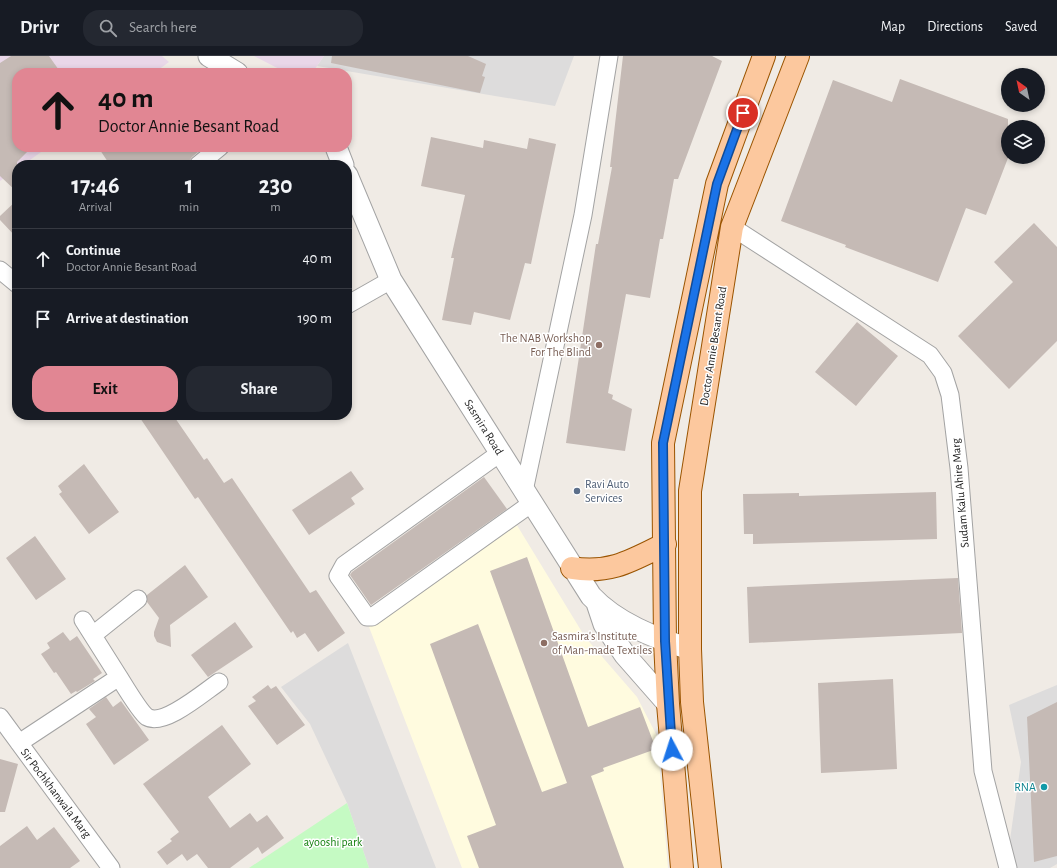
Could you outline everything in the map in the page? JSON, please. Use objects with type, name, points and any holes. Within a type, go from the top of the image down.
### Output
[{"type":"main road","points":[[682,868],[668,704],[665,641],[663,443],[673,389],[717,184],[764,56]]},
{"type":"main road","name":"Doctor Annie Besant Road","points":[[710,868],[692,702],[690,649],[690,491],[732,227],[798,56]]},
{"type":"main road","points":[[572,568],[590,570],[612,568],[665,544]]},
{"type":"street","points":[[209,56],[229,68]]},
{"type":"street","points":[[500,453],[344,565],[338,576],[367,617],[372,617],[528,497],[583,215],[609,56]]},
{"type":"street","points":[[204,160],[214,152]]},
{"type":"street","name":"Sasmira Road","points":[[352,187],[391,280],[572,568],[597,602],[613,615],[665,641],[690,649]]},
{"type":"street","name":"Sudam Kalu Ahire Marg","points":[[732,227],[930,355],[943,373],[950,395],[958,468],[983,772],[1008,868]]},
{"type":"street","points":[[0,270],[12,280]]},
{"type":"street","points":[[352,302],[391,280]]},
{"type":"street","points":[[92,634],[138,599]]},
{"type":"street","points":[[597,602],[604,624],[625,655],[668,704]]},
{"type":"street","points":[[84,620],[119,677],[146,716],[153,719],[166,718],[219,682]]},
{"type":"street","points":[[19,743],[119,677]]},
{"type":"street","name":"Sir Pochkhanwala Marg","points":[[0,717],[103,861],[111,868]]},
{"type":"shaded area","points":[[0,56],[162,56],[169,62],[161,68],[12,68],[12,152],[41,152],[30,160],[12,160],[12,173],[0,181]]},
{"type":"shaded area","points":[[254,56],[324,56],[316,68],[277,68]]},
{"type":"shaded area","points":[[324,56],[574,56],[555,106],[352,72],[352,68],[329,68],[317,66]]},
{"type":"shaded area","points":[[515,522],[585,637],[637,697],[657,736],[668,868],[462,868],[369,627]]},
{"type":"shaded area","points":[[348,643],[436,868],[369,868],[347,803],[310,724],[281,687]]},
{"type":"shaded area","points":[[1057,685],[1057,864],[1050,868],[1006,868],[1021,762],[1009,705]]},
{"type":"green space","name":"ayooshi park","points":[[347,803],[369,868],[249,868]]},
{"type":"building","points":[[11,56],[49,56],[57,68],[12,68],[12,152],[27,152],[19,160],[12,160],[12,187],[0,176],[0,63]]},
{"type":"building","points":[[332,56],[468,56],[486,64],[482,76],[485,77],[480,93],[331,63]]},
{"type":"building","points":[[623,56],[712,56],[722,61],[678,179],[674,179],[663,239],[660,239],[650,298],[626,294],[608,393],[613,395],[612,399],[632,409],[625,451],[566,443],[596,244],[598,244],[612,167],[610,167]]},
{"type":"building","points":[[900,79],[1008,119],[1001,120],[1001,164],[1006,164],[986,215],[966,208],[938,282],[781,221],[833,80],[892,102]]},
{"type":"building","points":[[431,137],[483,148],[484,140],[527,149],[529,138],[556,144],[531,264],[525,263],[510,320],[474,312],[471,325],[442,320],[454,258],[451,258],[465,195],[421,186]]},
{"type":"building","points":[[101,152],[198,152],[190,160],[107,160]]},
{"type":"building","points":[[12,205],[12,233],[0,220],[0,216]]},
{"type":"building","points":[[1034,223],[1057,247],[1057,341],[1009,389],[958,336],[1013,282],[994,262]]},
{"type":"building","points":[[857,322],[898,356],[856,406],[815,372]]},
{"type":"building","points":[[141,420],[176,420],[204,460],[207,458],[224,483],[232,478],[310,593],[316,590],[345,633],[318,652],[305,633],[297,638],[293,631],[291,633],[198,497],[195,499]]},
{"type":"building","points":[[84,464],[119,512],[89,534],[59,494],[62,492],[58,486]]},
{"type":"building","points":[[351,471],[364,489],[351,498],[355,504],[309,535],[292,510]]},
{"type":"building","points":[[484,477],[507,509],[371,605],[350,575],[352,572]]},
{"type":"building","points":[[936,492],[937,539],[753,544],[753,534],[744,534],[743,494],[799,493],[799,496]]},
{"type":"building","points":[[35,536],[66,579],[36,600],[6,558]]},
{"type":"building","points":[[527,557],[588,727],[640,707],[656,749],[603,768],[604,771],[591,776],[624,868],[479,868],[467,836],[496,825],[430,644],[478,624],[542,792],[567,783],[490,571]]},
{"type":"building","points":[[185,565],[208,597],[170,625],[171,647],[157,642],[154,636],[159,618],[147,602],[147,595]]},
{"type":"building","points":[[958,578],[962,633],[749,643],[747,587]]},
{"type":"building","points":[[235,622],[253,647],[208,677],[191,655]]},
{"type":"building","points":[[63,632],[70,641],[77,636],[102,673],[93,679],[95,681],[71,694],[41,654],[50,648],[47,643]]},
{"type":"building","points":[[893,679],[897,769],[821,773],[818,683]]},
{"type":"building","points":[[268,685],[271,689],[276,686],[305,725],[277,745],[248,706],[256,701],[252,697]]},
{"type":"building","points":[[106,697],[113,707],[121,701],[149,740],[114,765],[86,724],[96,717],[89,709]]},
{"type":"building","name":"RNA","points":[[1057,702],[1057,856],[1034,862],[1027,717]]},
{"type":"building","points":[[222,725],[251,764],[208,797],[230,828],[250,813],[257,822],[267,815],[284,838],[262,854],[258,847],[230,868],[208,868],[197,854],[187,861],[182,854],[167,865],[157,852],[172,841],[170,839],[179,832],[143,784]]},
{"type":"building","points":[[0,759],[18,764],[5,812],[0,812]]},
{"type":"building","points":[[27,826],[37,840],[54,827],[80,861],[70,868],[0,868],[0,846]]},
{"type":"place","name":"The NAB Workshop For The Blind","points":[[599,345]]},
{"type":"place","name":"Ravi Auto Services","points":[[577,491]]},
{"type":"place","name":"Sasmira's Institute of Man-made Textiles","points":[[544,643]]},
{"type":"place","name":"RNA","points":[[1044,787]]},
{"type":"route","points":[[672,750],[665,641],[663,443],[673,389],[717,184],[743,113]]}]
